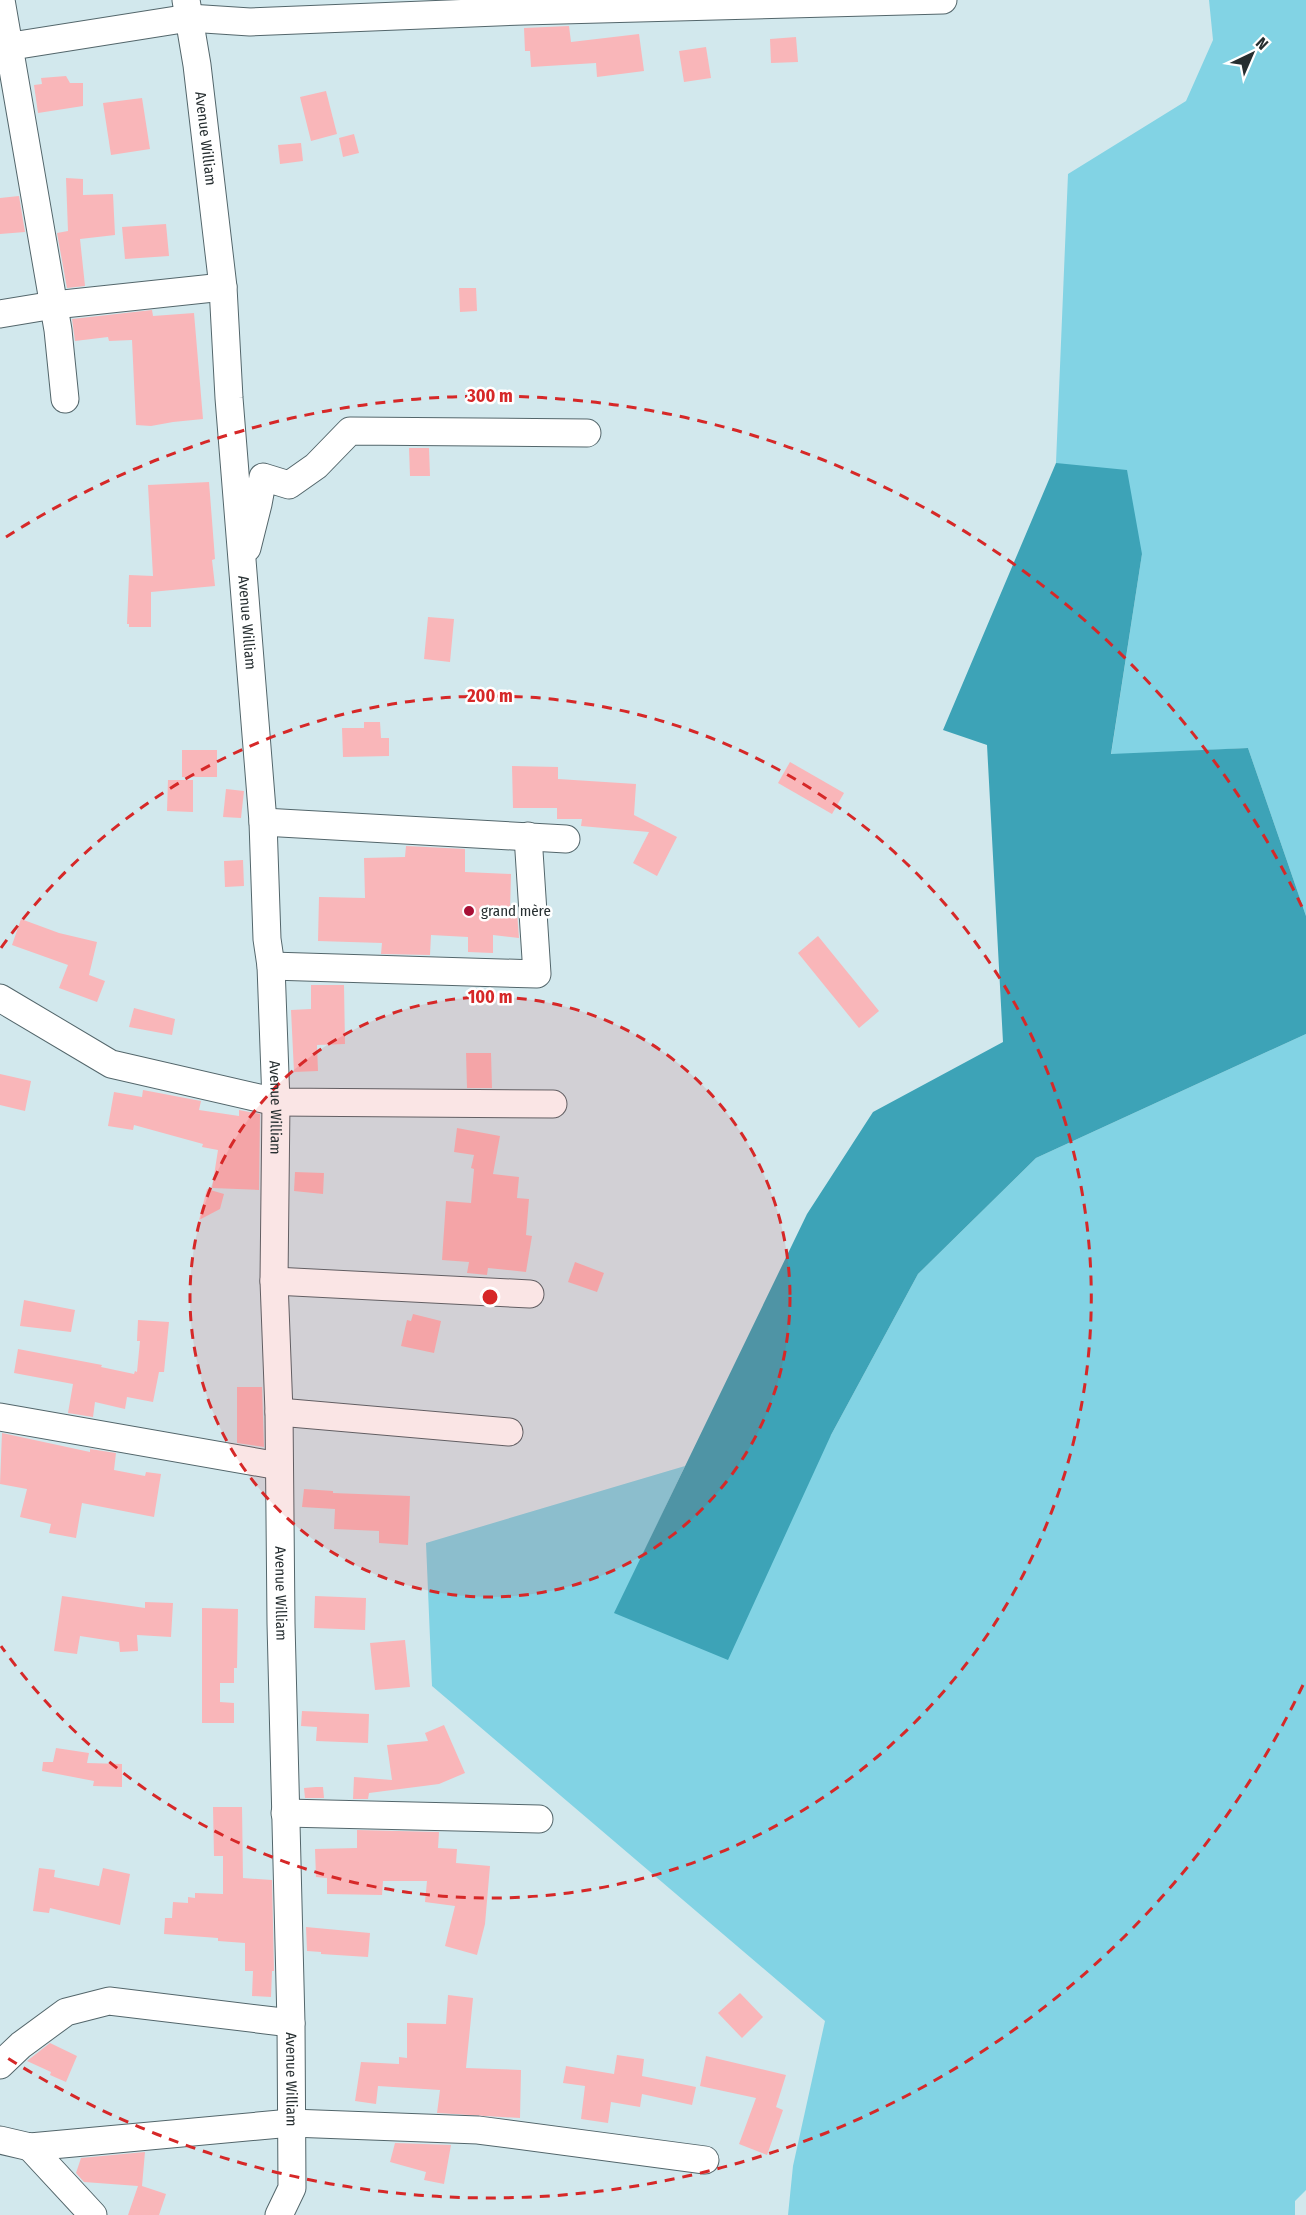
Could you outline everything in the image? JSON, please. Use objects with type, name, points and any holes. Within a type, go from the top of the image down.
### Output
[{"type":"street","points":[[1,0],[4,48],[54,305],[65,399]]},
{"type":"street","points":[[4,48],[187,9],[250,22],[523,11],[943,0]]},
{"type":"street","name":"Avenue William","points":[[187,9],[197,65],[223,287],[230,410],[263,822],[267,939],[271,966],[276,1102],[274,1281],[279,1412],[285,1813],[291,2023],[291,2188],[279,2215]]},
{"type":"street","points":[[0,314],[54,305],[223,287]]},
{"type":"street","points":[[242,570],[263,477],[289,485],[316,466],[350,431],[587,434]]},
{"type":"street","points":[[263,822],[566,838]]},
{"type":"street","points":[[271,966],[537,974],[528,836]]},
{"type":"street","points":[[0,998],[111,1064],[276,1102],[554,1104]]},
{"type":"street","points":[[274,1281],[530,1294]]},
{"type":"street","points":[[279,1412],[509,1432]]},
{"type":"street","points":[[0,1417],[279,1466]]},
{"type":"street","points":[[285,1813],[539,1819]]},
{"type":"street","points":[[0,2065],[21,2045],[66,2013],[109,2001],[291,2023]]},
{"type":"street","points":[[0,2140],[30,2147],[291,2123],[478,2130],[705,2160]]},
{"type":"street","points":[[30,2147],[93,2215]]},
{"type":"shaded area","points":[[1209,0],[1306,0],[1306,916],[1248,748],[1111,755],[1142,554],[1056,463],[1068,174],[1186,101],[1213,40]]},
{"type":"shaded area","points":[[1056,463],[1127,470],[1142,554],[1111,754],[1248,748],[1306,916],[1306,1034],[1036,1158],[918,1274],[831,1435],[728,1660],[614,1613],[807,1214],[873,1112],[1003,1042],[987,745],[943,730]]},
{"type":"shaded area","points":[[1306,1034],[1306,2190],[1295,2201],[1295,2215],[788,2215],[793,2166],[825,2021],[432,1686],[426,1543],[685,1466],[615,1613],[831,1435],[918,1274],[1036,1158]]},
{"type":"building","points":[[569,26],[571,42],[639,34],[644,71],[597,77],[596,63],[531,67],[530,51],[525,51],[524,28]]},
{"type":"building","points":[[796,37],[798,62],[771,63],[770,39]]},
{"type":"building","points":[[706,47],[711,78],[684,82],[679,51]]},
{"type":"building","points":[[66,76],[70,83],[83,83],[83,106],[38,113],[34,85],[42,84],[41,78]]},
{"type":"building","points":[[326,91],[337,134],[311,141],[300,97]]},
{"type":"building","points":[[142,98],[150,149],[111,155],[103,103]]},
{"type":"building","points":[[354,134],[359,153],[343,157],[339,138]]},
{"type":"building","points":[[301,143],[303,161],[280,164],[278,145]]},
{"type":"building","points":[[66,178],[83,179],[83,195],[113,194],[115,235],[80,239],[85,286],[67,288],[57,233],[68,231]]},
{"type":"building","points":[[19,196],[25,232],[0,234],[0,198]]},
{"type":"building","points":[[166,224],[169,256],[125,259],[122,227]]},
{"type":"building","points":[[459,288],[476,288],[477,311],[460,312]]},
{"type":"building","points":[[152,310],[153,316],[194,313],[203,419],[151,426],[136,425],[132,340],[109,341],[108,337],[75,341],[72,319]]},
{"type":"building","points":[[409,448],[429,448],[430,476],[410,476]]},
{"type":"building","points":[[209,482],[215,586],[151,592],[151,627],[129,627],[127,624],[129,575],[153,576],[148,485]]},
{"type":"building","points":[[428,617],[454,619],[450,662],[424,659]]},
{"type":"building","points":[[364,722],[380,722],[381,738],[389,738],[389,756],[343,757],[342,728],[364,728]]},
{"type":"building","points":[[182,750],[217,750],[217,777],[182,777]]},
{"type":"building","points":[[790,762],[844,793],[832,814],[778,783]]},
{"type":"building","points":[[512,766],[558,767],[558,779],[636,784],[634,815],[677,837],[657,876],[633,863],[649,832],[581,826],[582,819],[557,819],[557,808],[513,808]]},
{"type":"building","points":[[168,780],[193,780],[193,812],[167,811]]},
{"type":"building","points":[[226,789],[244,791],[241,818],[223,817]]},
{"type":"building","points":[[406,846],[465,849],[465,872],[511,874],[510,911],[517,912],[519,938],[493,935],[493,953],[468,952],[468,937],[431,935],[430,955],[381,954],[382,943],[318,941],[319,897],[365,898],[364,858],[405,857]]},
{"type":"building","points":[[243,860],[244,886],[225,887],[224,861]]},
{"type":"building","points":[[21,919],[59,933],[97,942],[89,975],[105,981],[97,1002],[59,988],[68,965],[12,945]]},
{"type":"building","points":[[818,936],[879,1011],[859,1028],[798,953]]},
{"type":"building","points":[[311,985],[344,985],[345,1044],[317,1045],[318,1071],[294,1072],[291,1010],[311,1009]]},
{"type":"building","points":[[134,1008],[175,1019],[172,1035],[129,1027]]},
{"type":"building","points":[[466,1053],[491,1053],[492,1088],[467,1088]]},
{"type":"building","points":[[0,1074],[31,1081],[25,1111],[0,1105]]},
{"type":"building","points":[[143,1090],[201,1101],[199,1110],[239,1116],[239,1110],[260,1114],[259,1190],[212,1188],[218,1150],[134,1125],[133,1130],[108,1126],[114,1092],[142,1097]]},
{"type":"building","points":[[457,1128],[500,1136],[493,1174],[519,1177],[517,1198],[529,1199],[526,1235],[532,1236],[526,1272],[488,1268],[487,1275],[467,1273],[469,1262],[442,1260],[446,1201],[471,1203],[474,1169],[471,1168],[474,1155],[454,1152]]},
{"type":"building","points":[[295,1172],[324,1173],[323,1194],[294,1191]]},
{"type":"building","points":[[207,1189],[224,1194],[220,1209],[199,1220]]},
{"type":"building","points":[[575,1262],[604,1273],[597,1292],[568,1282]]},
{"type":"building","points":[[24,1300],[75,1310],[71,1332],[20,1326]]},
{"type":"building","points":[[413,1314],[441,1321],[434,1353],[401,1346],[407,1320],[411,1321]]},
{"type":"building","points":[[138,1320],[169,1322],[164,1372],[159,1372],[153,1402],[127,1397],[125,1409],[95,1402],[93,1417],[68,1413],[73,1384],[14,1373],[18,1349],[102,1365],[101,1367],[134,1374],[135,1371],[137,1372],[140,1341],[137,1341]]},
{"type":"building","points":[[237,1387],[262,1387],[264,1447],[237,1443]]},
{"type":"building","points":[[2,1433],[90,1452],[90,1449],[116,1453],[114,1470],[145,1476],[146,1472],[161,1474],[154,1517],[82,1503],[76,1538],[49,1533],[51,1524],[20,1517],[27,1489],[0,1484]]},
{"type":"building","points":[[304,1489],[333,1491],[333,1493],[410,1496],[408,1545],[379,1543],[379,1531],[334,1529],[335,1509],[302,1507]]},
{"type":"building","points":[[62,1596],[145,1608],[145,1602],[173,1603],[171,1637],[137,1635],[138,1651],[120,1652],[119,1642],[80,1636],[77,1654],[54,1651]]},
{"type":"building","points":[[315,1596],[366,1598],[365,1630],[314,1628]]},
{"type":"building","points":[[202,1608],[238,1609],[237,1668],[234,1668],[234,1683],[220,1683],[220,1702],[234,1703],[234,1723],[202,1723]]},
{"type":"building","points":[[405,1640],[410,1687],[375,1690],[370,1643]]},
{"type":"building","points":[[302,1711],[369,1714],[368,1743],[316,1741],[317,1727],[301,1726]]},
{"type":"building","points":[[444,1725],[465,1773],[439,1784],[369,1793],[368,1799],[353,1799],[354,1777],[392,1780],[387,1745],[428,1741],[425,1733]]},
{"type":"building","points":[[56,1748],[89,1753],[87,1763],[122,1764],[122,1787],[93,1786],[94,1781],[42,1771],[43,1762],[53,1762]]},
{"type":"building","points":[[323,1787],[324,1798],[305,1798],[304,1788]]},
{"type":"building","points":[[213,1807],[242,1807],[243,1878],[272,1880],[274,1971],[272,1971],[271,1997],[252,1996],[253,1971],[245,1971],[245,1943],[218,1941],[218,1938],[164,1934],[165,1918],[172,1918],[173,1902],[188,1903],[188,1897],[195,1898],[195,1893],[223,1894],[223,1856],[214,1856]]},
{"type":"building","points":[[357,1830],[439,1832],[438,1848],[457,1849],[456,1863],[490,1866],[485,1924],[477,1955],[445,1946],[455,1906],[425,1902],[427,1881],[383,1881],[382,1895],[327,1894],[327,1878],[316,1877],[315,1849],[357,1848]]},
{"type":"building","points":[[39,1868],[55,1870],[54,1877],[99,1886],[103,1868],[130,1874],[120,1925],[50,1908],[49,1913],[33,1911]]},
{"type":"building","points":[[306,1927],[370,1933],[368,1957],[307,1951]]},
{"type":"building","points":[[740,1993],[763,2017],[742,2038],[718,2013]]},
{"type":"building","points":[[448,1995],[473,1998],[466,2068],[521,2070],[520,2118],[437,2113],[440,2090],[378,2086],[376,2104],[355,2101],[361,2062],[399,2064],[399,2057],[407,2058],[407,2023],[446,2024]]},
{"type":"building","points":[[50,2043],[77,2056],[66,2082],[27,2061]]},
{"type":"building","points":[[617,2055],[644,2059],[642,2076],[696,2087],[692,2105],[642,2094],[640,2107],[611,2102],[608,2123],[581,2119],[585,2086],[563,2083],[566,2066],[614,2074]]},
{"type":"building","points":[[706,2056],[786,2075],[776,2107],[783,2110],[767,2155],[739,2144],[756,2098],[700,2086]]},
{"type":"building","points":[[395,2143],[451,2145],[444,2184],[424,2180],[426,2172],[390,2162]]},
{"type":"building","points":[[145,2152],[142,2186],[166,2194],[159,2215],[128,2215],[138,2186],[84,2182],[76,2173],[81,2158]]},
{"type":"place","name":"grand mère","points":[[469,911]]}]
